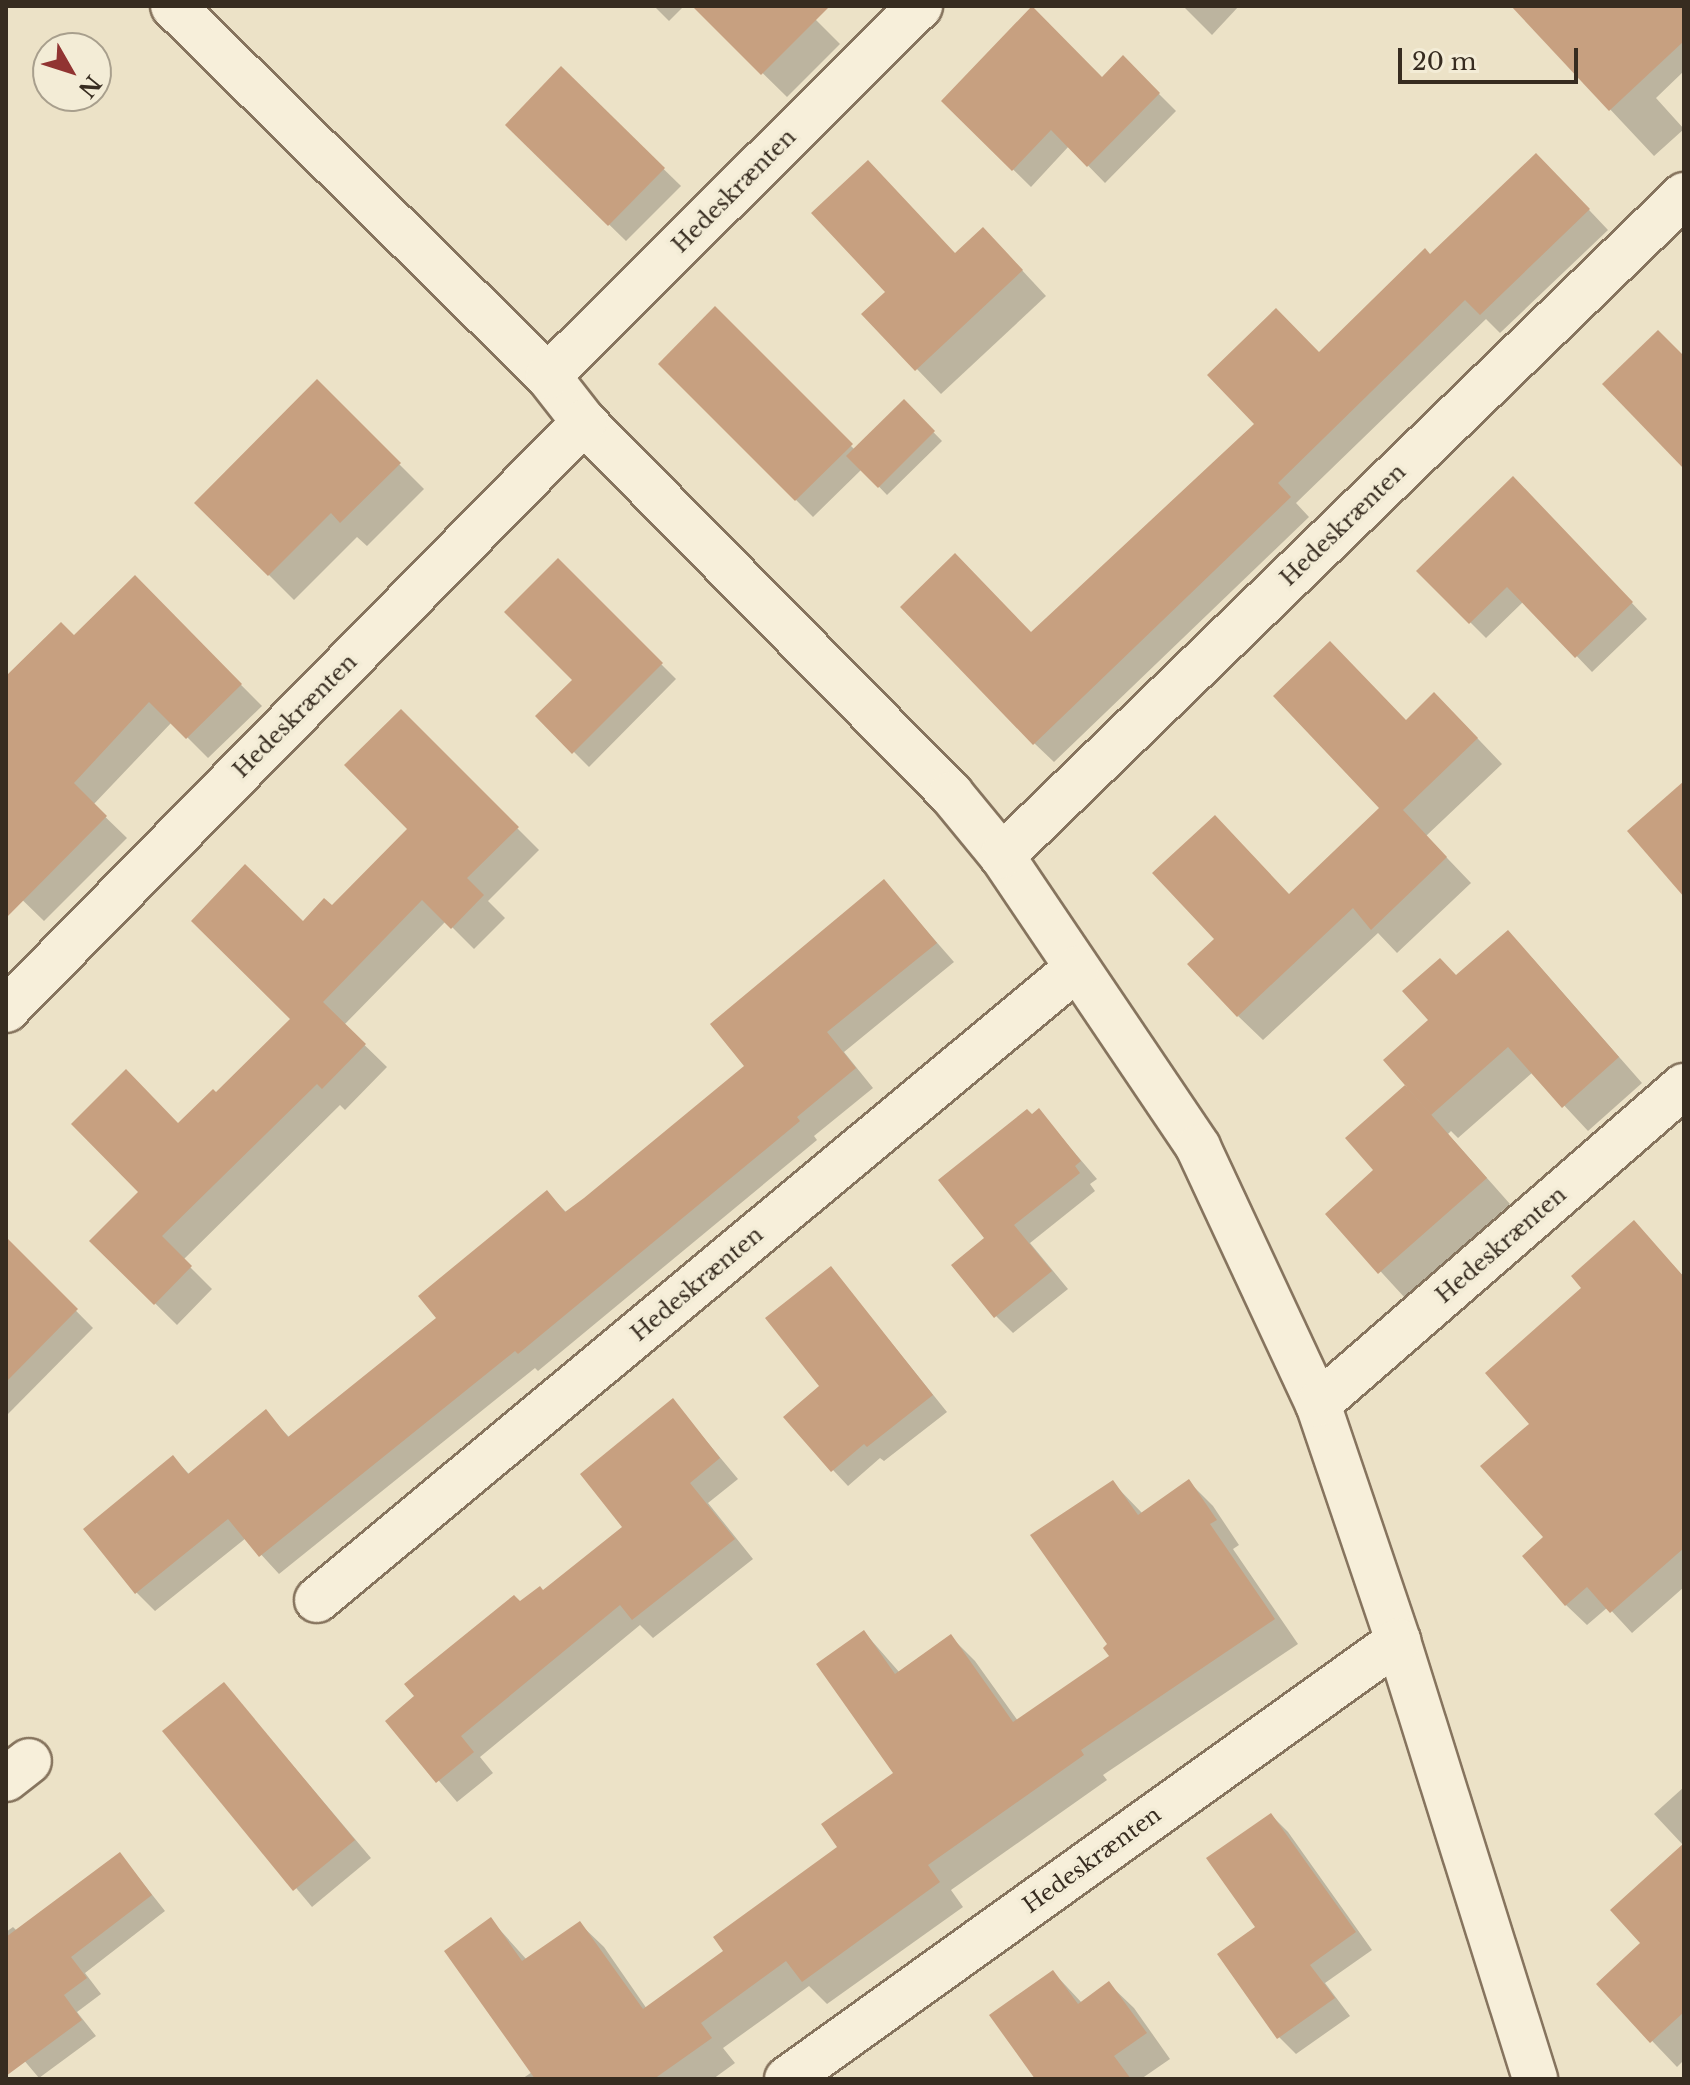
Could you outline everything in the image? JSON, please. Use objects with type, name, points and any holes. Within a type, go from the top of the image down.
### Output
[{"type":"street","points":[[173,6],[548,376],[584,422],[951,794],[1002,856],[1198,1147],[1318,1404],[1398,1641],[1535,2079]]},
{"type":"street","name":"Hedeskrænten","points":[[548,376],[920,6]]},
{"type":"street","name":"Hedeskrænten","points":[[1002,856],[1684,195]]},
{"type":"street","name":"Hedeskrænten","points":[[6,1010],[584,422]]},
{"type":"street","name":"Hedeskrænten","points":[[317,1600],[1077,968]]},
{"type":"street","name":"Hedeskrænten","points":[[1318,1404],[1684,1086]]},
{"type":"street","name":"Hedeskrænten","points":[[787,2079],[1398,1641]]},
{"type":"building","points":[[692,6],[830,6],[761,75]]},
{"type":"building","points":[[1032,6],[1102,77],[1123,55],[1160,93],[1087,167],[1051,130],[1012,171],[941,101]]},
{"type":"building","points":[[1511,6],[1684,6],[1684,41],[1609,111]]},
{"type":"building","points":[[561,66],[665,168],[608,226],[505,125]]},
{"type":"building","points":[[1536,153],[1590,209],[1480,315],[1465,300],[1278,483],[1291,497],[1033,745],[900,607],[955,553],[1031,632],[1254,424],[1207,375],[1276,308],[1319,352],[1425,248],[1430,254]]},
{"type":"building","points":[[868,160],[955,253],[983,227],[1023,270],[915,371],[861,314],[885,292],[811,213]]},
{"type":"building","points":[[715,306],[853,444],[795,501],[658,364]]},
{"type":"building","points":[[1658,330],[1684,356],[1684,469],[1602,384]]},
{"type":"building","points":[[317,379],[401,463],[340,523],[331,513],[268,576],[194,503]]},
{"type":"building","points":[[904,399],[935,431],[878,488],[846,456]]},
{"type":"building","points":[[1513,476],[1633,602],[1575,658],[1507,587],[1469,624],[1416,571]]},
{"type":"building","points":[[558,558],[663,663],[572,754],[535,716],[572,680],[504,612]]},
{"type":"building","points":[[135,575],[242,684],[186,739],[149,702],[74,783],[107,816],[6,918],[6,676],[61,622],[74,635]]},
{"type":"building","points":[[1330,641],[1406,720],[1434,692],[1478,738],[1403,810],[1447,857],[1371,930],[1353,908],[1237,1017],[1187,964],[1214,939],[1152,873],[1215,815],[1289,894],[1379,808],[1273,696]]},
{"type":"building","points":[[401,709],[519,827],[467,878],[484,895],[451,929],[422,900],[323,1002],[366,1044],[322,1089],[317,1084],[162,1236],[192,1266],[154,1305],[89,1241],[138,1192],[71,1124],[126,1069],[178,1123],[213,1089],[216,1092],[290,1019],[191,921],[245,864],[303,921],[324,898],[332,905],[407,829],[344,765]]},
{"type":"building","points":[[1684,781],[1684,897],[1627,831]]},
{"type":"building","points":[[884,879],[937,943],[827,1032],[856,1068],[797,1117],[800,1121],[518,1354],[515,1351],[259,1557],[228,1519],[135,1594],[83,1529],[173,1455],[188,1474],[266,1409],[288,1437],[436,1318],[418,1296],[547,1190],[565,1212],[584,1198],[744,1066],[710,1024]]},
{"type":"building","points":[[1508,930],[1619,1057],[1562,1108],[1508,1047],[1431,1115],[1383,1060],[1428,1020],[1402,991],[1440,958],[1456,975]]},
{"type":"building","points":[[1405,1085],[1487,1178],[1378,1274],[1325,1214],[1373,1170],[1345,1138]]},
{"type":"building","points":[[1039,1108],[1081,1161],[1075,1166],[1080,1173],[1014,1225],[1052,1271],[994,1318],[951,1265],[984,1238],[938,1180],[1027,1109],[1032,1114]]},
{"type":"building","points":[[1634,1220],[1684,1277],[1684,1548],[1610,1613],[1587,1587],[1565,1606],[1522,1556],[1543,1537],[1480,1466],[1529,1424],[1485,1373],[1581,1288],[1571,1276]]},
{"type":"building","points":[[6,1237],[78,1309],[6,1382]]},
{"type":"building","points":[[831,1266],[933,1395],[867,1447],[864,1444],[831,1472],[783,1417],[819,1386],[765,1318]]},
{"type":"building","points":[[673,1398],[720,1458],[690,1483],[735,1539],[632,1620],[620,1605],[461,1736],[474,1752],[436,1783],[385,1721],[414,1696],[404,1684],[514,1595],[520,1601],[540,1586],[543,1590],[622,1527],[580,1474]]},
{"type":"building","points":[[1189,1479],[1217,1520],[1210,1524],[1275,1619],[1081,1750],[1084,1755],[928,1865],[940,1882],[802,1982],[786,1961],[701,2023],[712,2038],[654,2079],[535,2079],[444,1951],[491,1917],[522,1961],[580,1921],[643,2009],[723,1951],[713,1937],[837,1847],[821,1824],[893,1773],[816,1664],[864,1630],[895,1674],[951,1634],[1013,1722],[1109,1656],[1103,1648],[1107,1644],[1030,1535],[1113,1480],[1138,1515]]},
{"type":"building","points":[[224,1682],[355,1840],[293,1891],[162,1731]]},
{"type":"building","points":[[1271,1813],[1356,1932],[1310,1965],[1335,1998],[1277,2039],[1217,1954],[1255,1927],[1206,1858]]},
{"type":"building","points":[[1684,1843],[1684,2012],[1650,2043],[1596,1984],[1640,1943],[1610,1910]]},
{"type":"building","points":[[120,1852],[152,1895],[71,1957],[87,1978],[64,1995],[82,2020],[6,2076],[6,1937]]},
{"type":"building","points":[[1053,1970],[1078,2004],[1109,1981],[1147,2033],[1114,2056],[1131,2079],[1035,2079],[989,2015]]}]
